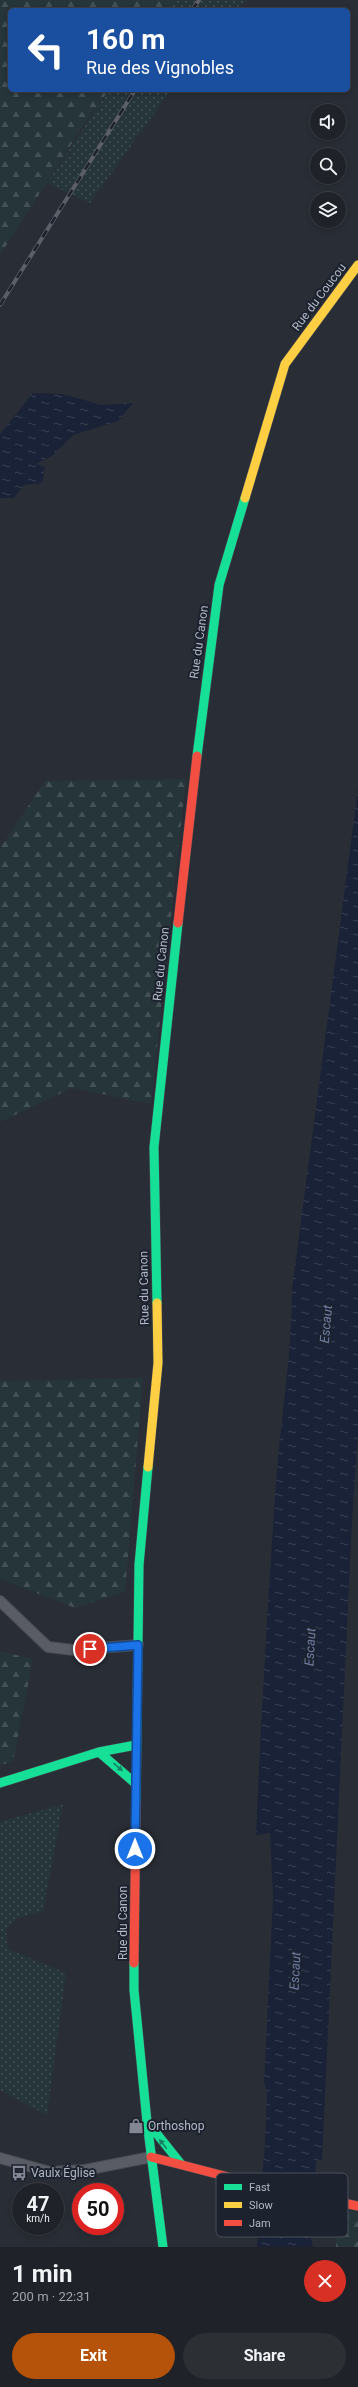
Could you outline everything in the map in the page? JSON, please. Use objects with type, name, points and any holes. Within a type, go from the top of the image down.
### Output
[{"type":"main road","name":"Rue du Coucou","points":[[298,344],[358,265]]},
{"type":"main road","name":"Rue du Canon","points":[[163,2247],[147,2122],[134,1990],[139,1565],[158,1363],[154,1147],[195,768],[219,585],[285,364],[298,344]]},
{"type":"main road","points":[[0,1783],[99,1752],[136,1745]]},
{"type":"main road","points":[[99,1752],[136,1784]]},
{"type":"main road","points":[[147,2122],[181,2164]]},
{"type":"main road","points":[[151,2157],[216,2173]]},
{"type":"main road","points":[[348,2204],[358,2206]]},
{"type":"street","points":[[0,1601],[48,1647],[74,1650],[138,1645]]},
{"type":"street","points":[[0,2158],[50,2172],[85,2170],[151,2157]]},
{"type":"green space","points":[[0,0],[173,0],[167,8],[8,8],[8,92],[108,92],[83,126],[0,255]]},
{"type":"green space","points":[[173,0],[248,0],[236,8],[167,8]]},
{"type":"green space","points":[[108,92],[170,92],[90,203],[47,183]]},
{"type":"green space","points":[[186,779],[151,1104],[72,1088],[0,1122],[0,848],[45,781]]},
{"type":"green space","points":[[143,1378],[125,1592],[75,1608],[0,1579],[0,1381]]},
{"type":"green space","points":[[0,1651],[33,1659],[13,1762],[0,1765]]},
{"type":"green space","points":[[63,1804],[43,1911],[17,1918],[6,1930],[8,1949],[66,1973],[47,2115],[0,2090],[0,1822]]},
{"type":"green space","points":[[348,2211],[358,2213],[358,2247],[336,2247],[336,2237],[348,2237]]},
{"type":"water","points":[[33,393],[62,394],[103,405],[133,403],[118,421],[73,435],[52,456],[36,464],[45,467],[42,483],[24,485],[14,498],[0,498],[0,434]]},
{"type":"water","name":"Escaut","points":[[358,789],[358,1434],[352,1521],[322,2160],[316,2161],[315,2173],[263,2173],[267,2093],[264,2083],[273,1898],[270,1833],[256,1835],[276,1481],[292,1313],[292,1289]]},
{"type":"water","points":[[258,2237],[311,2237],[313,2247],[257,2247]]},
{"type":"railway","points":[[193,8],[199,0]]},
{"type":"railway","points":[[0,305],[134,92]]},
{"type":"traffic: fast","points":[[197,756],[219,585],[245,498]]},
{"type":"traffic: fast","points":[[157,1303],[154,1147],[178,923]]},
{"type":"traffic: fast","points":[[136,1803],[139,1565],[148,1467]]},
{"type":"traffic: fast","points":[[0,1783],[99,1752],[136,1745]]},
{"type":"traffic: fast","points":[[99,1752],[136,1784]]},
{"type":"traffic: fast","points":[[134,1963],[134,1990],[147,2122],[163,2247]]},
{"type":"traffic: fast","points":[[149,2124],[181,2164]]},
{"type":"traffic: slow","points":[[245,498],[285,364],[358,265]]},
{"type":"traffic: slow","points":[[148,1467],[158,1363],[157,1303]]},
{"type":"traffic: jam","points":[[178,923],[197,756]]},
{"type":"traffic: jam","points":[[134,1963],[136,1803]]},
{"type":"traffic: jam","points":[[151,2157],[216,2174]]},
{"type":"traffic: jam","points":[[348,2204],[358,2206]]},
{"type":"place","name":"Orthoshop","points":[[136,2126]]},
{"type":"place","name":"Vaulx Église","points":[[19,2173]]},
{"type":"route","points":[[90,1649],[138,1645],[135,1849]]}]
